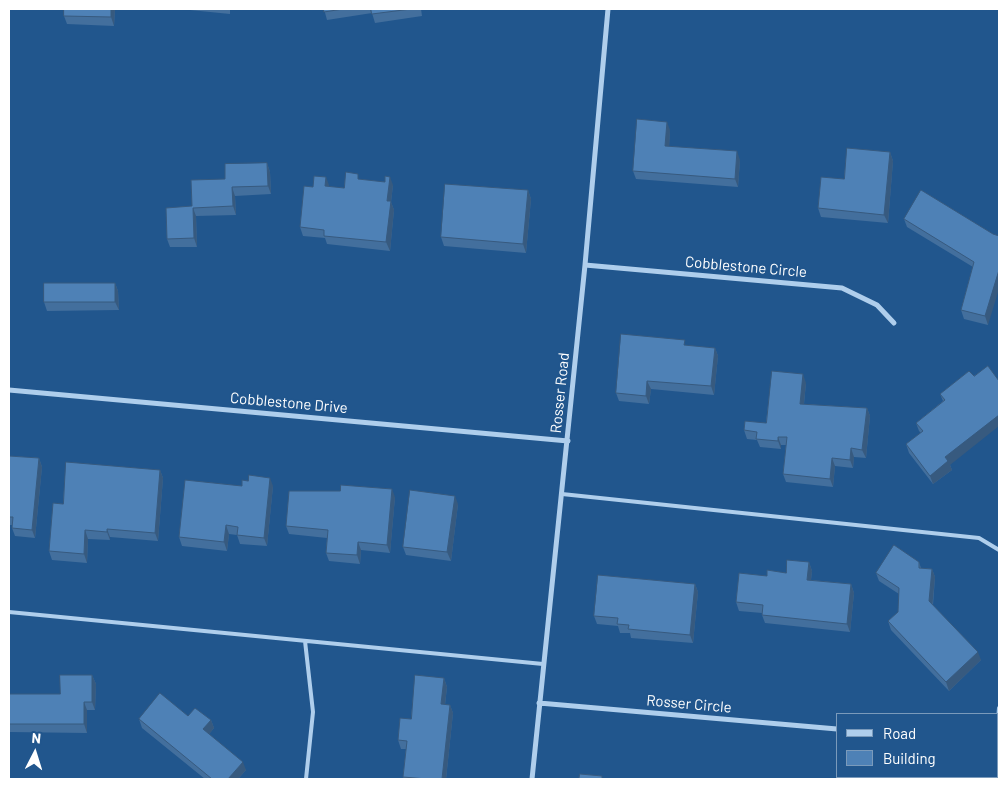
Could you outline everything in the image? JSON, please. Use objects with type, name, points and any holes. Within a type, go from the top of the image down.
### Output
[{"type":"street","name":"Rosser Road","points":[[532,779],[568,441],[608,9]]},
{"type":"street","name":"Cobblestone Circle","points":[[585,265],[842,288],[878,305],[894,323]]},
{"type":"street","name":"Cobblestone Drive","points":[[9,390],[568,441]]},
{"type":"street","name":"Rosser Circle","points":[[539,703],[836,729]]},
{"type":"lane","points":[[562,494],[979,538],[999,550]]},
{"type":"lane","points":[[9,612],[543,664]]},
{"type":"lane","points":[[305,640],[313,712],[306,779]]},
{"type":"lane","points":[[998,721],[999,708]]},
{"type":"building","points":[[64,9],[111,9],[111,17],[64,16]]},
{"type":"building","points":[[324,9],[343,9],[324,12]]},
{"type":"building","points":[[371,9],[411,9],[372,14]]},
{"type":"building","points":[[637,119],[667,122],[665,146],[737,151],[735,179],[633,171]]},
{"type":"building","points":[[847,148],[890,152],[884,215],[818,208],[821,177],[844,179]]},
{"type":"building","points":[[267,163],[268,186],[232,187],[233,206],[193,208],[194,238],[167,239],[166,208],[192,206],[191,180],[225,179],[225,164]]},
{"type":"building","points":[[346,172],[358,174],[358,179],[385,182],[385,176],[390,177],[387,201],[391,201],[386,242],[324,236],[324,230],[300,227],[304,186],[313,187],[314,176],[326,177],[325,186],[344,188]]},
{"type":"building","points":[[445,184],[528,190],[523,244],[441,237]]},
{"type":"building","points":[[921,190],[999,236],[999,270],[985,316],[961,310],[974,262],[904,219]]},
{"type":"building","points":[[44,283],[115,283],[115,302],[44,302]]},
{"type":"building","points":[[621,334],[685,340],[684,345],[715,348],[711,386],[647,381],[646,396],[616,393]]},
{"type":"building","points":[[988,366],[999,381],[999,415],[945,457],[948,461],[930,476],[906,444],[923,431],[916,423],[945,400],[940,394],[969,371],[974,376]]},
{"type":"building","points":[[772,371],[803,374],[800,404],[867,408],[862,450],[851,448],[850,460],[832,458],[830,479],[783,474],[787,437],[778,437],[778,441],[756,439],[757,432],[744,430],[745,421],[766,423]]},
{"type":"building","points":[[9,456],[39,458],[32,530],[12,528],[13,517],[9,517]]},
{"type":"building","points":[[66,462],[160,470],[155,533],[107,529],[107,532],[85,530],[84,554],[49,551],[53,503],[63,504]]},
{"type":"building","points":[[249,475],[270,478],[264,538],[237,535],[238,527],[226,525],[224,542],[179,537],[185,480],[242,486],[242,480],[248,481]]},
{"type":"building","points":[[341,485],[392,489],[387,545],[358,542],[357,555],[326,553],[328,530],[286,526],[289,491],[340,491]]},
{"type":"building","points":[[410,490],[455,496],[447,552],[403,547]]},
{"type":"building","points":[[894,545],[919,562],[919,568],[932,569],[929,601],[978,652],[946,682],[888,621],[898,612],[899,588],[876,573]]},
{"type":"building","points":[[787,560],[809,562],[807,580],[851,584],[847,624],[762,615],[763,605],[736,602],[739,573],[767,576],[767,570],[786,573]]},
{"type":"building","points":[[598,575],[695,584],[690,635],[628,629],[629,625],[617,624],[618,618],[594,616]]},
{"type":"building","points":[[60,675],[92,675],[92,702],[84,702],[84,724],[9,724],[9,694],[60,694]]},
{"type":"building","points":[[415,675],[444,678],[441,704],[450,705],[442,779],[403,777],[407,741],[398,740],[400,718],[411,719]]},
{"type":"building","points":[[160,693],[188,716],[195,708],[211,720],[203,729],[243,762],[228,779],[212,779],[139,719]]},
{"type":"building","points":[[580,774],[602,776],[602,779],[579,779]]}]
